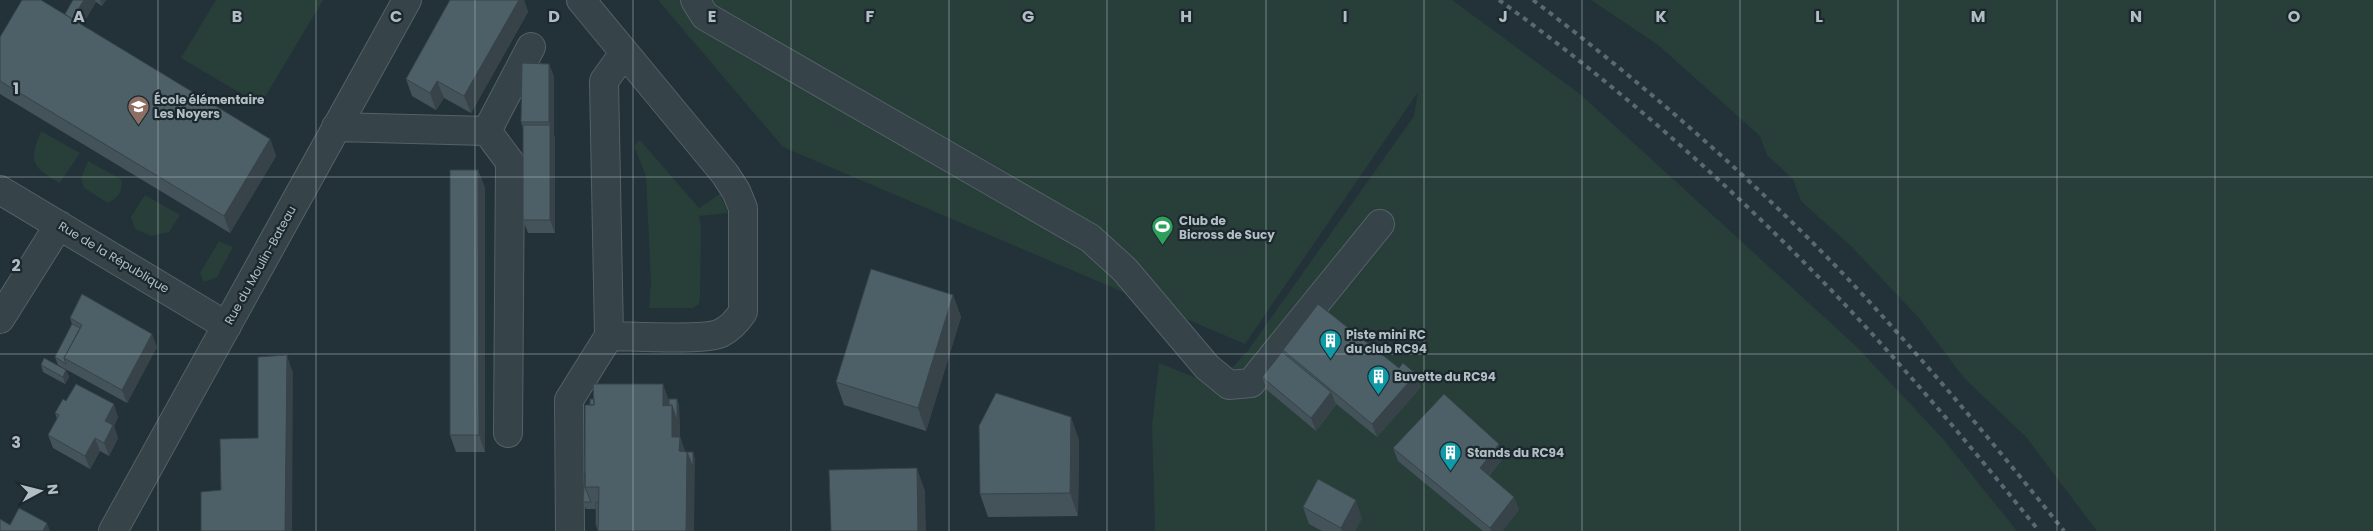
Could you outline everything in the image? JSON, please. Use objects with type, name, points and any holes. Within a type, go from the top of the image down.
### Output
[{"type":"street","name":"Rue du Moulin-Bateau","points":[[113,531],[407,0]]},
{"type":"street","points":[[581,0],[725,174],[736,191],[743,208],[743,312],[734,325],[720,334],[697,337],[609,336]]},
{"type":"street","points":[[695,0],[705,16],[1090,238],[1126,270],[1207,367],[1229,385],[1251,383],[1380,224]]},
{"type":"street","points":[[487,131],[531,46]]},
{"type":"street","points":[[570,531],[569,400],[609,336],[604,81],[624,53]]},
{"type":"street","points":[[336,126],[487,131]]},
{"type":"street","points":[[487,131],[510,162],[508,432]]},
{"type":"street","name":"Rue de la République","points":[[0,190],[226,326]]},
{"type":"street","points":[[0,319],[59,225]]},
{"type":"green space","points":[[216,0],[323,0],[260,105],[181,58]]},
{"type":"green space","points":[[658,0],[1452,0],[1580,94],[1857,347],[1944,440],[2017,531],[1155,531],[1152,425],[1159,363],[1216,386],[1249,349],[1414,116],[1418,92],[1245,344],[783,147]]},
{"type":"green space","points":[[1591,0],[2373,0],[2373,531],[2097,531],[2026,437],[1964,378],[1918,317],[1852,247],[1801,201],[1793,179],[1767,155],[1760,136],[1658,45]]},
{"type":"green space","points":[[41,131],[80,153],[60,183],[43,172],[35,162],[35,150]]},
{"type":"green space","points":[[640,140],[699,208],[720,194],[728,213],[699,216],[701,228],[700,295],[699,304],[693,308],[649,308],[651,283],[646,176],[634,146]]},
{"type":"green space","points":[[88,161],[122,180],[119,194],[108,203],[84,188],[81,178]]},
{"type":"green space","points":[[145,195],[180,215],[169,232],[151,236],[135,229],[131,217]]},
{"type":"green space","points":[[219,241],[233,247],[217,277],[204,282],[200,273]]},
{"type":"building","name":"École élémentaire Les Noyers","points":[[22,0],[41,0],[270,139],[224,216],[0,81],[0,37]]},
{"type":"building","points":[[73,0],[84,0],[72,19],[65,14]]},
{"type":"building","points":[[450,0],[519,0],[464,96],[437,81],[430,93],[406,79]]},
{"type":"building","points":[[522,63],[549,64],[549,122],[521,122]]},
{"type":"building","points":[[523,125],[550,125],[550,220],[523,220]]},
{"type":"building","points":[[450,170],[478,170],[479,435],[450,435]]},
{"type":"building","points":[[871,269],[953,295],[918,408],[836,382]]},
{"type":"building","points":[[82,294],[152,334],[122,390],[64,358],[82,325],[70,318]]},
{"type":"building","points":[[1318,304],[1399,368],[1403,363],[1416,374],[1372,424],[1283,350]]},
{"type":"building","points":[[72,324],[80,328],[64,358],[66,364],[55,357]]},
{"type":"building","points":[[1282,352],[1331,392],[1311,418],[1262,377]]},
{"type":"building","points":[[287,355],[285,531],[201,531],[201,492],[221,490],[220,439],[258,438],[258,357]]},
{"type":"building","points":[[44,358],[66,370],[63,377],[41,365]]},
{"type":"building","points":[[76,384],[114,404],[105,421],[113,425],[104,443],[95,438],[85,456],[48,435],[59,415],[55,413],[63,399],[66,401]]},
{"type":"building","points":[[593,384],[663,384],[663,406],[672,405],[672,437],[680,437],[679,451],[687,452],[686,531],[598,531],[599,487],[585,487],[585,405],[594,405]]},
{"type":"building","points":[[996,393],[1071,417],[1070,493],[980,494],[979,426]]},
{"type":"building","name":"Stands du RC94","points":[[1444,394],[1499,444],[1480,468],[1514,497],[1490,528],[1393,448]]},
{"type":"building","points":[[590,399],[594,399],[594,405],[590,405]]},
{"type":"building","points":[[669,399],[677,399],[677,421],[672,405],[669,406]]},
{"type":"building","points":[[687,452],[693,452],[693,467]]},
{"type":"building","points":[[917,468],[918,531],[831,531],[829,470]]},
{"type":"building","points":[[585,473],[585,487],[591,502],[583,502]]},
{"type":"building","points":[[1318,479],[1356,500],[1341,528],[1303,507]]},
{"type":"building","points":[[596,502],[598,502],[598,526],[596,526]]},
{"type":"building","points":[[19,508],[47,523],[43,531],[0,531],[0,519],[10,525]]},
{"type":"railway","points":[[1499,0],[1630,102],[1754,213],[1832,291],[1912,379],[2039,531]]},
{"type":"railway","points":[[1533,0],[1657,99],[1737,170],[1813,243],[1878,311],[1986,435],[2064,531]]},
{"type":"place","name":"École élémentaire Les Noyers","points":[[138,125]]},
{"type":"place","name":"Club de Bicross de Sucy","points":[[1163,246]]},
{"type":"place","name":"Piste mini RC du club RC94","points":[[1330,360]]},
{"type":"place","name":"Buvette du RC94","points":[[1378,395]]},
{"type":"place","name":"Stands du RC94","points":[[1451,471]]}]
